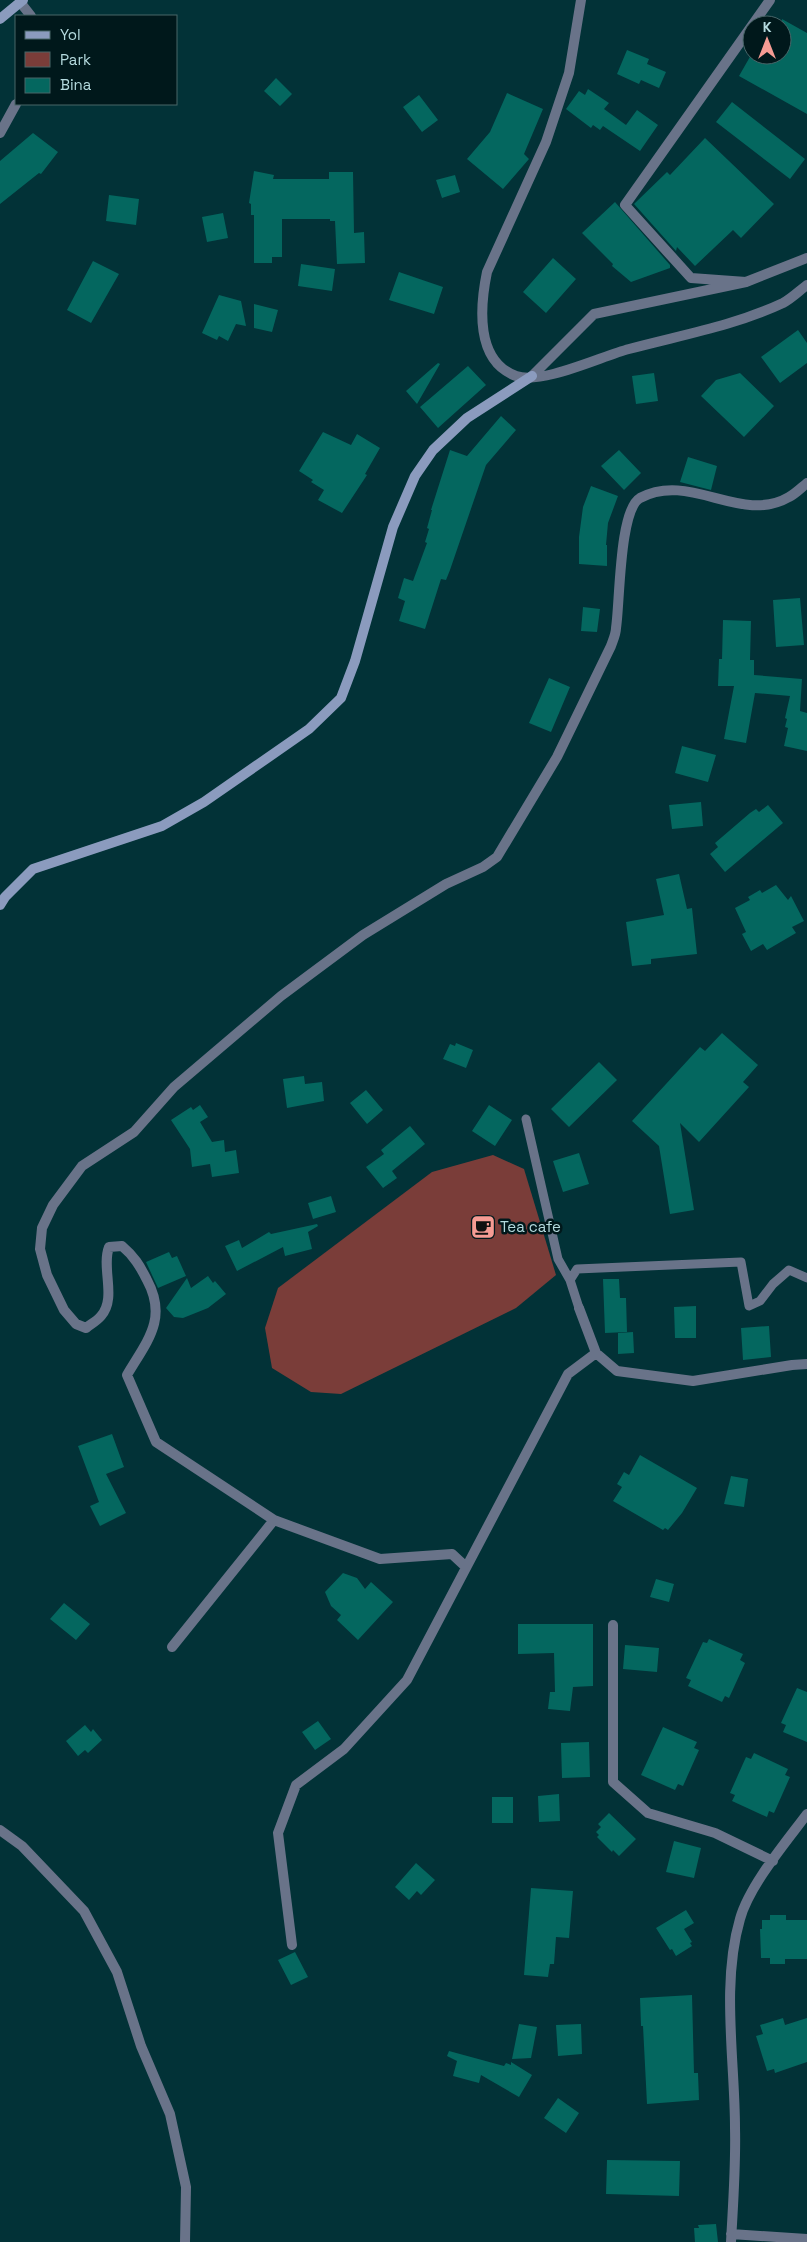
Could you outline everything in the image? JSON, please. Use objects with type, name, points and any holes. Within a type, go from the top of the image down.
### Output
[{"type":"street","points":[[581,0],[569,73],[549,134],[487,272],[482,293],[484,338],[497,365],[517,376],[549,375],[628,349],[726,325],[785,302],[807,285]]},
{"type":"street","points":[[746,282],[691,278],[625,204],[770,0]]},
{"type":"street","points":[[0,19],[21,1],[30,15]]},
{"type":"street","points":[[0,133],[15,105]]},
{"type":"street","points":[[0,905],[5,897],[33,868],[162,826],[204,802],[309,729],[341,698],[356,661],[393,527],[415,476],[433,450],[467,418],[532,376],[594,314],[746,282],[807,258]]},
{"type":"street","points":[[466,1567],[452,1554],[380,1559],[274,1520],[156,1442],[127,1375],[152,1332],[157,1315],[156,1295],[135,1257],[122,1246],[109,1247],[106,1256],[108,1299],[102,1315],[86,1328],[76,1324],[64,1310],[47,1275],[40,1249],[42,1228],[53,1205],[82,1166],[134,1132],[174,1087],[281,996],[363,935],[446,884],[483,867],[497,857],[557,757],[611,646],[616,630],[624,537],[629,513],[639,499],[665,490],[702,493],[744,506],[789,498],[807,483]]},
{"type":"street","points":[[578,1308],[596,1353],[617,1371],[693,1380],[792,1364],[807,1364]]},
{"type":"street","points":[[292,1945],[278,1833],[296,1785],[344,1749],[408,1680],[568,1374],[596,1353]]},
{"type":"street","points":[[172,1648],[274,1520]]},
{"type":"street","points":[[613,1625],[613,1782],[648,1813],[715,1833],[773,1861]]},
{"type":"street","points":[[807,1814],[759,1880],[740,1918],[732,1952],[731,2006],[735,2129],[731,2238],[807,2239]]},
{"type":"street","points":[[0,1830],[22,1846],[84,1911],[118,1972],[141,2046],[170,2114],[186,2187],[185,2242]]},
{"type":"lane","points":[[526,1119],[558,1259],[570,1280],[578,1308]]},
{"type":"lane","points":[[570,1280],[577,1270],[741,1262],[749,1306],[760,1302],[773,1284],[790,1270],[807,1278]]},
{"type":"green space","points":[[493,1155],[524,1169],[556,1275],[516,1308],[341,1394],[311,1392],[272,1368],[265,1328],[278,1288],[432,1172]]},
{"type":"building","points":[[792,25],[807,33],[807,114],[739,76],[745,65],[792,65]]},
{"type":"building","points":[[627,50],[649,59],[647,64],[666,72],[659,88],[641,80],[639,84],[617,74]]},
{"type":"building","points":[[276,78],[292,94],[280,106],[264,91]]},
{"type":"building","points":[[588,89],[609,103],[604,109],[626,125],[637,110],[658,125],[640,151],[603,126],[600,130],[593,125],[591,128],[566,109],[579,91],[585,95]]},
{"type":"building","points":[[507,93],[543,109],[524,154],[529,159],[503,189],[467,159],[490,132]]},
{"type":"building","points":[[419,95],[438,120],[422,132],[403,107]]},
{"type":"building","points":[[732,102],[805,159],[790,179],[716,122]]},
{"type":"building","points":[[33,133],[58,152],[41,174],[39,173],[0,204],[0,161]]},
{"type":"building","points":[[705,138],[774,204],[741,238],[733,230],[695,266],[677,247],[676,251],[634,204],[667,172],[670,175]]},
{"type":"building","points":[[254,171],[274,175],[273,179],[329,179],[329,172],[353,172],[354,233],[364,232],[365,263],[337,264],[335,221],[330,221],[330,219],[282,219],[282,257],[272,257],[272,263],[254,263],[254,215],[251,215],[251,204],[249,203]]},
{"type":"building","points":[[455,175],[460,192],[442,198],[436,180]]},
{"type":"building","points":[[109,195],[139,199],[136,225],[106,221]]},
{"type":"building","points":[[615,202],[670,265],[670,268],[631,282],[612,266],[613,264],[582,233]]},
{"type":"building","points":[[223,213],[228,238],[207,242],[202,217]]},
{"type":"building","points":[[553,258],[576,279],[546,313],[523,292]]},
{"type":"building","points":[[93,261],[119,274],[91,323],[67,310]]},
{"type":"building","points":[[301,264],[335,269],[332,291],[298,286]]},
{"type":"building","points":[[399,272],[443,287],[434,314],[389,300]]},
{"type":"building","points":[[219,295],[241,301],[246,326],[236,324],[228,341],[219,336],[217,340],[202,333]]},
{"type":"building","points":[[254,304],[278,310],[272,332],[254,328]]},
{"type":"building","points":[[798,330],[807,343],[807,363],[780,383],[761,357]]},
{"type":"building","points":[[438,363],[440,364],[417,404],[406,391]]},
{"type":"building","points":[[468,366],[486,385],[438,428],[420,407]]},
{"type":"building","points":[[654,373],[658,401],[636,404],[632,376]]},
{"type":"building","points":[[740,373],[774,406],[744,437],[701,396],[716,380]]},
{"type":"building","points":[[501,416],[516,430],[486,465],[450,570],[446,580],[441,579],[425,629],[399,621],[405,601],[398,598],[404,578],[413,581],[427,543],[425,542],[429,529],[427,528],[431,510],[450,450],[467,456]]},
{"type":"building","points":[[323,432],[351,445],[357,434],[380,448],[365,474],[367,475],[342,513],[318,500],[324,490],[299,471]]},
{"type":"building","points":[[619,450],[641,473],[624,490],[601,466]]},
{"type":"building","points":[[688,457],[717,466],[711,490],[680,482]]},
{"type":"building","points":[[591,486],[618,496],[608,523],[607,566],[579,564],[579,537],[583,507]]},
{"type":"building","points":[[800,598],[804,645],[776,647],[773,600]]},
{"type":"building","points":[[583,607],[600,609],[597,632],[581,631]]},
{"type":"building","points":[[723,620],[751,621],[750,660],[754,660],[754,675],[802,679],[800,711],[807,713],[807,751],[784,746],[788,728],[785,727],[787,719],[785,718],[790,696],[755,693],[746,743],[724,739],[734,686],[718,686],[719,659],[722,659]]},
{"type":"building","points":[[549,678],[570,687],[551,732],[529,723]]},
{"type":"building","points":[[682,746],[716,755],[708,782],[675,773]]},
{"type":"building","points":[[701,802],[703,826],[672,829],[669,805]]},
{"type":"building","points":[[768,805],[783,823],[725,872],[710,854],[718,847],[715,843],[750,813],[756,809],[759,812]]},
{"type":"building","points":[[679,874],[687,909],[692,908],[697,954],[651,959],[651,964],[632,966],[626,922],[664,915],[656,879]]},
{"type":"building","points":[[776,885],[788,900],[791,896],[804,921],[792,927],[796,933],[767,950],[763,944],[751,951],[742,934],[746,932],[735,908],[750,900],[748,897],[760,890],[762,893]]},
{"type":"building","points":[[722,1033],[758,1065],[743,1082],[749,1087],[699,1142],[680,1123],[694,1210],[670,1214],[659,1146],[632,1121],[700,1047],[705,1051]]},
{"type":"building","points":[[456,1043],[473,1050],[466,1068],[443,1059],[450,1044],[455,1046]]},
{"type":"building","points":[[599,1062],[617,1080],[569,1127],[551,1109]]},
{"type":"building","points":[[304,1076],[305,1084],[322,1082],[324,1101],[287,1108],[283,1079]]},
{"type":"building","points":[[366,1090],[383,1110],[367,1124],[350,1103]]},
{"type":"building","points":[[200,1105],[208,1117],[200,1122],[212,1142],[224,1140],[225,1152],[236,1150],[239,1173],[212,1177],[210,1164],[192,1167],[190,1149],[171,1120],[191,1107],[193,1110]]},
{"type":"building","points":[[489,1105],[512,1120],[495,1146],[472,1131]]},
{"type":"building","points":[[410,1126],[425,1144],[392,1171],[397,1178],[383,1188],[366,1167],[384,1154],[381,1150]]},
{"type":"building","points":[[579,1153],[589,1184],[563,1192],[553,1161]]},
{"type":"building","points":[[331,1196],[336,1212],[313,1219],[308,1203]]},
{"type":"building","points":[[317,1224],[318,1226],[308,1232],[312,1249],[285,1256],[283,1247],[237,1271],[225,1246],[239,1240],[242,1248],[269,1232],[271,1234]]},
{"type":"building","points":[[169,1252],[172,1258],[177,1256],[186,1276],[158,1288],[146,1262]]},
{"type":"building","points":[[208,1276],[226,1294],[208,1308],[183,1318],[174,1317],[166,1308],[187,1278],[191,1288]]},
{"type":"building","points":[[603,1279],[619,1279],[620,1298],[626,1298],[627,1332],[605,1333]]},
{"type":"building","points":[[696,1306],[696,1338],[675,1338],[674,1307]]},
{"type":"building","points":[[769,1326],[771,1357],[743,1360],[741,1328]]},
{"type":"building","points":[[633,1332],[634,1353],[618,1354],[618,1333]]},
{"type":"building","points":[[112,1434],[124,1467],[106,1474],[126,1513],[100,1526],[90,1506],[99,1502],[78,1446]]},
{"type":"building","points":[[640,1455],[697,1488],[682,1513],[668,1530],[665,1528],[663,1530],[613,1501],[622,1487],[617,1484],[624,1472],[629,1475]]},
{"type":"building","points":[[731,1476],[748,1479],[744,1507],[724,1504]]},
{"type":"building","points":[[343,1573],[357,1578],[365,1589],[371,1582],[393,1602],[358,1640],[337,1620],[341,1615],[331,1606],[325,1592]]},
{"type":"building","points":[[656,1579],[674,1584],[669,1602],[650,1597]]},
{"type":"building","points":[[64,1603],[90,1624],[76,1640],[50,1619]]},
{"type":"building","points":[[518,1624],[593,1624],[593,1686],[573,1687],[570,1711],[548,1709],[550,1692],[555,1692],[554,1653],[518,1654]]},
{"type":"building","points":[[709,1639],[743,1654],[740,1660],[745,1663],[729,1698],[725,1696],[722,1702],[688,1686],[691,1680],[686,1678],[703,1642],[707,1643]]},
{"type":"building","points":[[625,1645],[659,1648],[657,1672],[623,1669]]},
{"type":"building","points":[[797,1688],[807,1692],[807,1742],[783,1732],[786,1725],[781,1723]]},
{"type":"building","points":[[318,1721],[331,1739],[315,1750],[302,1732]]},
{"type":"building","points":[[85,1725],[91,1732],[93,1729],[102,1740],[88,1753],[85,1750],[78,1756],[66,1741]]},
{"type":"building","points":[[663,1727],[697,1742],[694,1748],[699,1750],[683,1786],[678,1784],[675,1790],[641,1775]]},
{"type":"building","points":[[589,1742],[590,1777],[562,1778],[561,1743]]},
{"type":"building","points":[[754,1753],[788,1769],[785,1775],[790,1777],[774,1813],[769,1811],[767,1817],[732,1801],[735,1795],[730,1793],[746,1757],[751,1759]]},
{"type":"building","points":[[559,1794],[560,1821],[539,1822],[538,1796]]},
{"type":"building","points":[[492,1797],[513,1797],[513,1823],[492,1823]]},
{"type":"building","points":[[609,1813],[636,1839],[619,1856],[613,1850],[612,1852],[597,1837],[599,1835],[596,1832],[601,1827],[598,1824]]},
{"type":"building","points":[[674,1841],[701,1848],[694,1878],[666,1872]]},
{"type":"building","points":[[416,1863],[435,1880],[421,1895],[417,1891],[409,1900],[395,1887]]},
{"type":"building","points":[[531,1888],[573,1891],[569,1938],[556,1937],[554,1964],[550,1964],[548,1977],[524,1975]]},
{"type":"building","points":[[686,1910],[694,1923],[684,1929],[692,1942],[690,1943],[692,1946],[676,1956],[656,1928]]},
{"type":"building","points":[[770,1915],[786,1915],[786,1920],[807,1920],[807,1959],[785,1959],[785,1964],[770,1964],[770,1958],[761,1958],[760,1929],[762,1929],[762,1920],[770,1920]]},
{"type":"building","points":[[295,1952],[308,1977],[291,1985],[278,1960]]},
{"type":"building","points":[[692,1995],[694,2073],[698,2073],[699,2100],[647,2104],[640,1998]]},
{"type":"building","points":[[783,2018],[785,2025],[807,2018],[807,2062],[775,2073],[774,2069],[767,2071],[756,2036],[763,2034],[760,2025]]},
{"type":"building","points":[[519,2024],[537,2027],[531,2058],[512,2059]]},
{"type":"building","points":[[581,2024],[582,2054],[558,2056],[556,2025]]},
{"type":"building","points":[[449,2051],[504,2066],[506,2063],[511,2065],[511,2062],[532,2075],[519,2097],[481,2075],[479,2083],[453,2076],[457,2061],[447,2056]]},
{"type":"building","points":[[558,2098],[579,2113],[566,2133],[544,2118]]},
{"type":"building","points":[[607,2160],[680,2161],[679,2196],[606,2194]]},
{"type":"building","points":[[716,2224],[718,2242],[695,2242],[694,2228],[699,2228],[698,2225]]},
{"type":"place","name":"Tea cafe","points":[[483,1227]]}]
